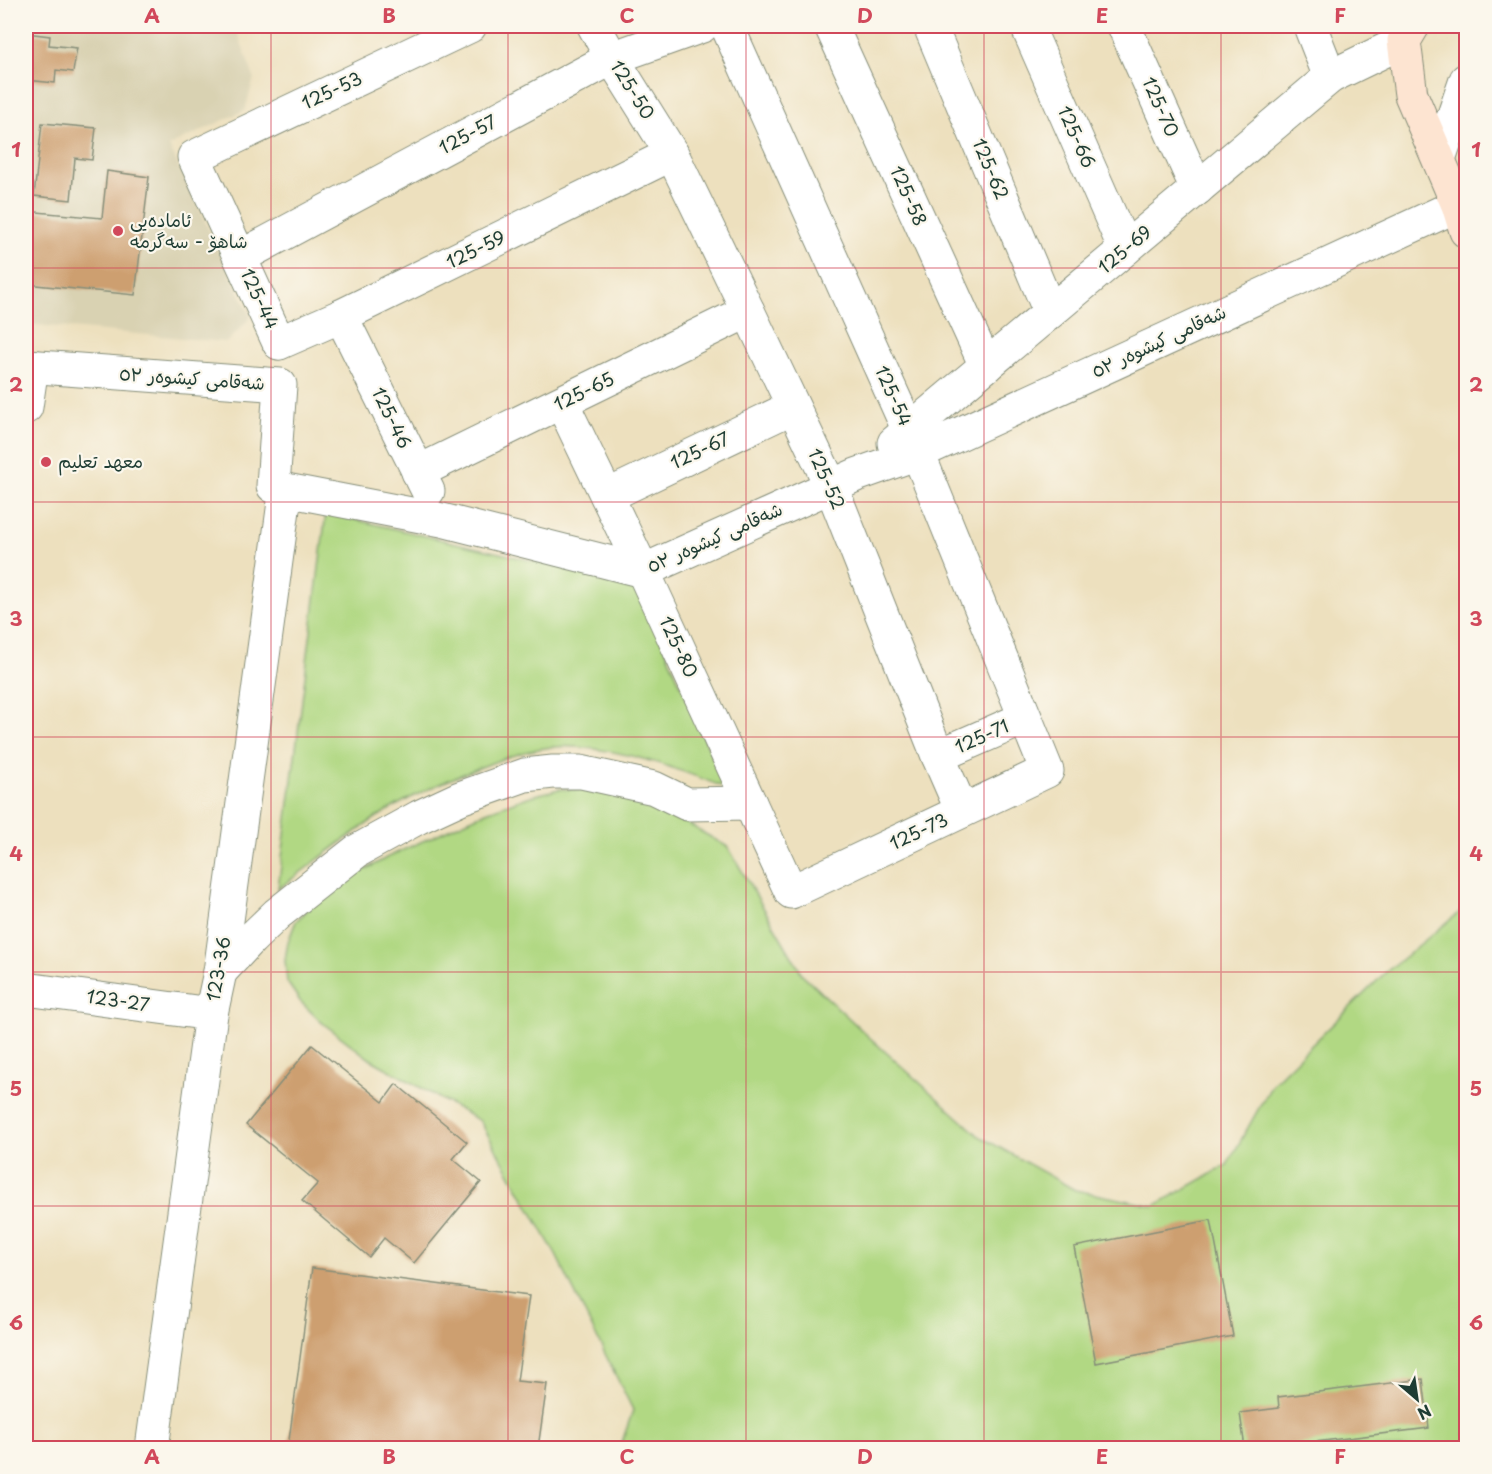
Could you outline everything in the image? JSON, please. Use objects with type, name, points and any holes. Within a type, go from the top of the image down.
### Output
[{"type":"street","name":"125-53","points":[[194,157],[470,26]]},
{"type":"street","name":"125-50","points":[[594,26],[672,154]]},
{"type":"street","name":"125-57","points":[[240,257],[612,58],[702,26]]},
{"type":"street","name":"125-54","points":[[727,26],[913,442],[1047,771]]},
{"type":"street","name":"125-58","points":[[831,26],[986,366]]},
{"type":"street","name":"125-62","points":[[930,26],[1050,312]]},
{"type":"street","name":"125-66","points":[[1027,26],[1125,249]]},
{"type":"street","points":[[1310,26],[1330,76]]},
{"type":"street","name":"125-70","points":[[1135,29],[1197,189]]},
{"type":"street","name":"125-69","points":[[843,481],[913,442],[986,366],[1330,76],[1409,33]]},
{"type":"street","points":[[1409,33],[1412,95],[1462,218]]},
{"type":"street","points":[[1439,159],[1467,80]]},
{"type":"street","name":"125-52","points":[[672,154],[793,407],[843,481],[938,756],[962,811]]},
{"type":"street","name":"125-59","points":[[279,343],[341,316],[672,154]]},
{"type":"street","name":"125-44","points":[[194,157],[279,343]]},
{"type":"street","name":"شەقامی کیشوەر ٥٣","points":[[913,442],[1462,218]]},
{"type":"street","name":"125-65","points":[[418,472],[748,311]]},
{"type":"street","name":"125-46","points":[[341,316],[442,520]]},
{"type":"street","points":[[254,383],[279,343]]},
{"type":"street","name":"شەقامی کیشوەر ٥٣","points":[[29,366],[280,386],[273,486],[442,520],[643,571],[843,481]]},
{"type":"street","points":[[26,407],[29,366]]},
{"type":"street","name":"125-80","points":[[562,403],[643,571],[791,892]]},
{"type":"street","name":"125-67","points":[[607,496],[793,407]]},
{"type":"street","name":"123-36","points":[[152,1449],[286,490]]},
{"type":"street","name":"125-71","points":[[938,756],[1025,718]]},
{"type":"street","name":"125-73","points":[[791,892],[1047,771]]},
{"type":"street","points":[[220,972],[278,914],[357,851],[419,817],[460,798],[525,775],[581,772],[654,788],[687,804],[750,803]]},
{"type":"street","name":"123-27","points":[[26,989],[211,1014]]},
{"type":"shaded area","name":"ئامادەیی شاهۆ - سەگرمە","points":[[26,26],[235,26],[254,78],[245,110],[169,146],[251,317],[227,342],[26,324]]},
{"type":"green space","points":[[326,513],[637,585],[726,788],[672,768],[616,752],[565,746],[530,751],[456,777],[400,803],[362,827],[278,889]]},
{"type":"green space","points":[[559,789],[621,795],[655,807],[728,847],[802,974],[979,1136],[1075,1190],[1154,1206],[1227,1165],[1273,1083],[1386,972],[1466,907],[1466,1448],[620,1448],[633,1410],[556,1255],[480,1121],[370,1059],[320,1021],[300,1001],[287,982],[285,960],[288,942],[296,921],[316,902],[343,882],[388,857],[486,812]]},
{"type":"building","points":[[26,33],[50,36],[49,45],[77,48],[73,72],[56,70],[55,83],[26,80]]},
{"type":"building","points":[[42,123],[96,128],[92,160],[75,158],[71,200],[34,196]]},
{"type":"building","points":[[107,171],[149,177],[135,295],[26,284],[26,211],[102,218]]},
{"type":"building","points":[[312,1045],[383,1102],[396,1084],[467,1142],[453,1159],[481,1182],[414,1263],[384,1238],[369,1257],[302,1201],[318,1183],[246,1125]]},
{"type":"building","points":[[1211,1220],[1233,1336],[1096,1363],[1074,1247]]},
{"type":"building","points":[[312,1268],[529,1296],[517,1381],[547,1384],[538,1448],[288,1448]]},
{"type":"building","points":[[1423,1379],[1429,1428],[1266,1448],[1245,1448],[1240,1413],[1279,1408],[1278,1397]]},
{"type":"place","name":"ئامادەیی شاهۆ - سەگرمە","points":[[118,231]]},
{"type":"place","name":"معهد تعليم","points":[[46,462]]}]
